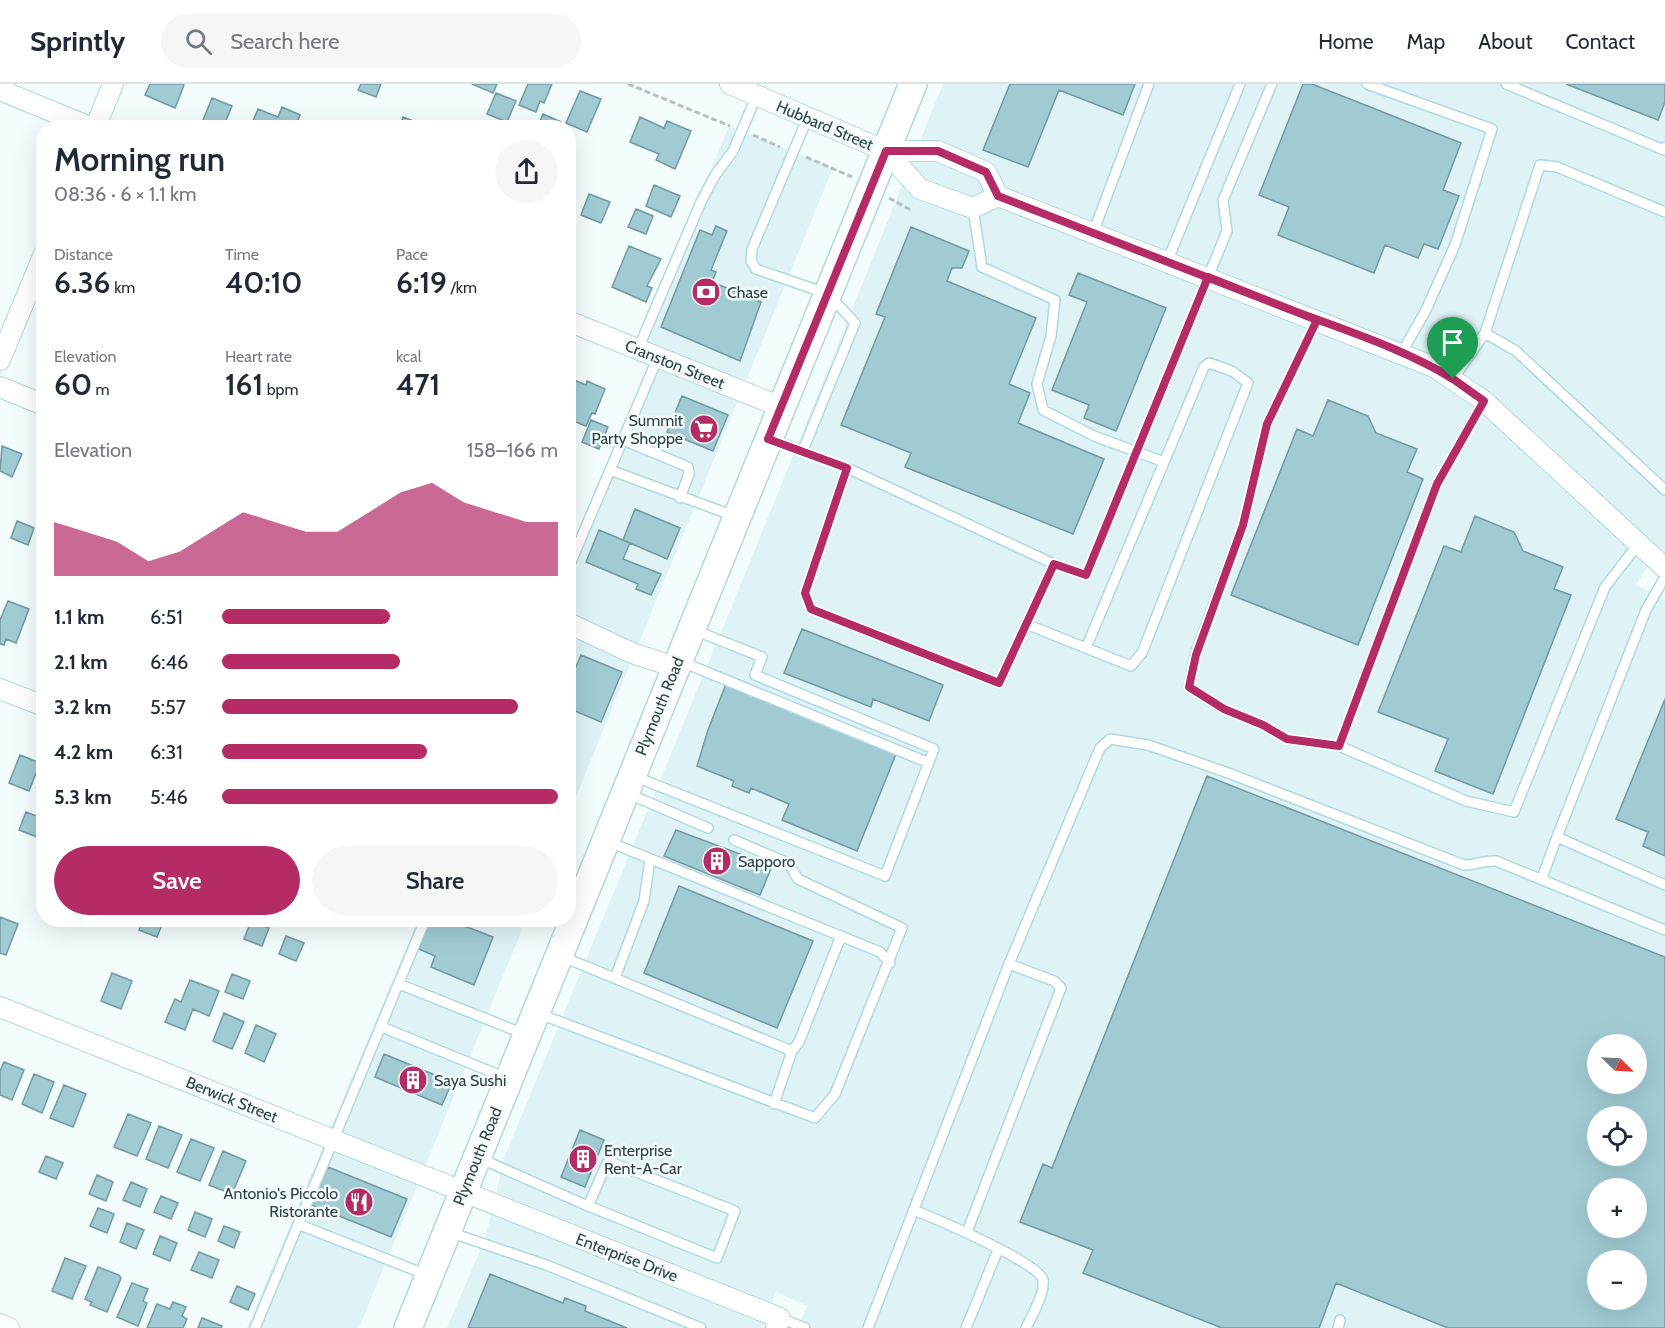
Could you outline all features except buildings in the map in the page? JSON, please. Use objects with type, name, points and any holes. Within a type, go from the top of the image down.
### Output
[{"type":"main road","name":"Plymouth Road","points":[[576,896],[604,840],[913,84]]},
{"type":"main road","name":"Plymouth Road","points":[[408,1328],[558,954],[562,927]]},
{"type":"street","points":[[97,120],[113,84]]},
{"type":"street","name":"Hubbard Street","points":[[730,84],[886,151]]},
{"type":"street","points":[[0,90],[74,120]]},
{"type":"street","points":[[886,151],[920,189],[973,208],[998,196]]},
{"type":"street","points":[[886,151],[938,151],[986,172],[998,196],[1434,367],[1484,401],[1665,568]]},
{"type":"street","points":[[0,360],[36,273]]},
{"type":"street","name":"Cranston Street","points":[[576,324],[781,407]]},
{"type":"street","points":[[0,387],[36,402]]},
{"type":"street","points":[[576,627],[632,652],[676,664]]},
{"type":"street","points":[[0,688],[36,703]]},
{"type":"street","name":"Berwick Street","points":[[0,1007],[463,1193]]},
{"type":"street","name":"Enterprise Drive","points":[[463,1193],[778,1323]]},
{"type":"street","points":[[0,1324],[9,1328]]},
{"type":"lane","points":[[1093,233],[1149,84]]},
{"type":"lane","points":[[1167,262],[1240,84]]},
{"type":"lane","points":[[768,439],[847,468],[1054,564],[1086,575],[1227,231],[1223,200],[1272,84]]},
{"type":"lane","points":[[1367,84],[1492,129],[1455,245],[1426,310],[1401,354]]},
{"type":"lane","points":[[1506,84],[1664,150],[1665,147]]},
{"type":"lane","points":[[639,349],[700,202],[714,177],[734,151],[757,95]]},
{"type":"lane","points":[[803,450],[855,323],[828,294],[756,268],[751,261],[752,249],[808,117]]},
{"type":"lane","points":[[1453,379],[1485,333],[1540,165],[1557,167],[1665,212]]},
{"type":"lane","points":[[973,208],[982,267],[1055,300],[1051,336],[1037,384],[1043,410],[1095,436],[1164,462]]},
{"type":"lane","points":[[1317,320],[1267,424],[1243,525],[1196,655],[1189,687],[1224,709],[1263,725],[1287,739],[1339,746],[1466,801],[1514,812],[1605,587],[1639,543]]},
{"type":"lane","points":[[1485,333],[1516,351],[1665,489]]},
{"type":"lane","points":[[576,550],[658,357]]},
{"type":"lane","points":[[1026,624],[1086,648],[1131,666],[1142,653],[1248,383],[1232,371],[1209,363],[1204,367],[1086,648]]},
{"type":"lane","points":[[1339,746],[1437,484],[1484,401]]},
{"type":"lane","points":[[623,440],[688,467],[689,474],[680,498]]},
{"type":"lane","points":[[847,468],[805,593],[811,609],[999,683],[1054,564]]},
{"type":"lane","points":[[610,470],[736,517]]},
{"type":"lane","points":[[1542,878],[1646,610],[1665,577]]},
{"type":"lane","points":[[627,783],[885,876],[934,749],[754,675],[762,657],[690,629]]},
{"type":"lane","points":[[676,664],[929,763]]},
{"type":"lane","points":[[868,1328],[1009,964],[1100,748],[1110,739],[1148,745],[1220,770],[1464,865],[1473,865],[1484,860],[1496,861],[1665,930]]},
{"type":"lane","points":[[627,783],[708,828]]},
{"type":"lane","points":[[1557,837],[1665,885]]},
{"type":"lane","points":[[604,840],[880,952],[890,963]]},
{"type":"lane","points":[[399,984],[531,1023],[815,1118],[836,1094],[902,928],[798,879],[788,863],[734,840]]},
{"type":"lane","points":[[615,978],[644,902],[650,859]]},
{"type":"lane","points":[[255,1328],[300,1225],[422,927]]},
{"type":"lane","points":[[774,1104],[792,1051],[799,1042],[841,936]]},
{"type":"lane","points":[[558,954],[792,1051]]},
{"type":"lane","points":[[967,1232],[1061,988],[1054,981],[1009,964]]},
{"type":"lane","points":[[381,1027],[508,1079]]},
{"type":"lane","points":[[477,1157],[588,1206],[717,1258],[735,1211],[608,1161],[588,1206]]},
{"type":"lane","points":[[914,1210],[967,1232],[1036,1268],[1043,1277],[1044,1287],[1026,1328]]},
{"type":"lane","points":[[300,1225],[429,1276]]},
{"type":"lane","points":[[447,1231],[549,1266],[701,1328]]},
{"type":"lane","points":[[966,1328],[998,1250]]},
{"type":"lane","points":[[778,1323],[805,1328]]},
{"type":"path","points":[[628,84],[793,152],[871,188],[911,210]]},
{"type":"shaded area","points":[[943,84],[1665,84],[1665,550],[1660,547],[1636,585],[1665,598],[1665,1328],[797,1328],[807,1306],[776,1292],[762,1328],[447,1328],[486,1236],[504,1158],[752,557]]},
{"type":"shaded area","points":[[729,126],[833,168],[576,797],[576,550],[658,357],[638,349]]},
{"type":"shaded area","points":[[415,927],[523,927],[359,1328],[247,1328]]},
{"type":"place","name":"Chase","points":[[706,292]]},
{"type":"place","name":"Summit Party Shoppe","points":[[704,429]]},
{"type":"place","name":"Sapporo","points":[[717,861]]},
{"type":"place","name":"Saya Sushi","points":[[413,1080]]},
{"type":"place","name":"Enterprise Rent-A-Car","points":[[583,1159]]},
{"type":"place","name":"Antonio's Piccolo Ristorante","points":[[359,1202]]},
{"type":"route","points":[[1453,379],[1434,367],[1317,320],[1208,277],[998,196],[986,172],[938,151],[886,151],[768,439],[847,468],[805,593],[811,609],[999,683],[1054,564],[1086,575],[1208,277],[1312,318],[1317,320],[1267,424],[1243,525],[1196,655],[1189,687],[1224,709],[1263,725],[1287,739],[1339,746],[1437,484],[1484,401],[1453,379]]}]
